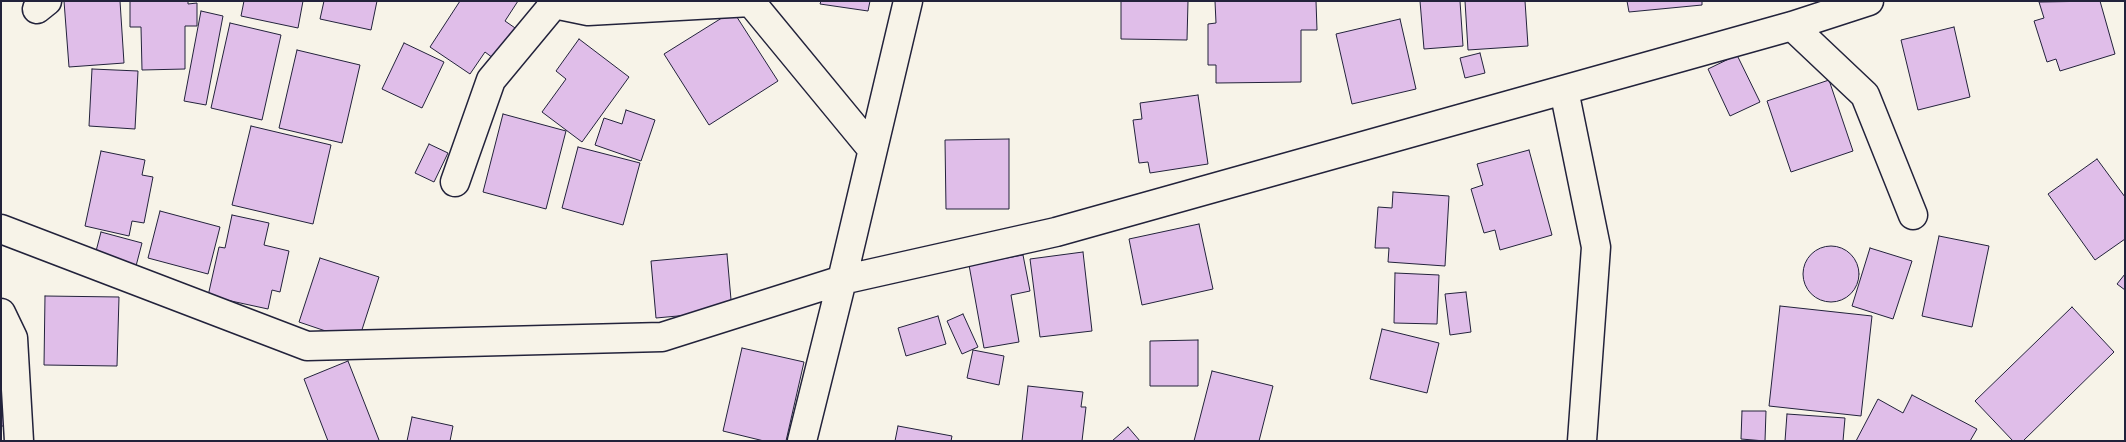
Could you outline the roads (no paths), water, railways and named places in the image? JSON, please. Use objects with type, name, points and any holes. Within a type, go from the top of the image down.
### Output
[{"type":"street","points":[[802,441],[908,1]]},
{"type":"street","points":[[1,229],[307,346],[662,337],[842,280],[1056,232],[1792,26],[1870,1]]},
{"type":"street","points":[[455,182],[491,80],[553,3],[588,10],[750,2],[872,149]]},
{"type":"street","points":[[1792,26],[1865,96],[1914,215]]},
{"type":"street","points":[[1564,90],[1596,247],[1582,441]]},
{"type":"street","points":[[1,313],[13,338],[19,441]]}]
